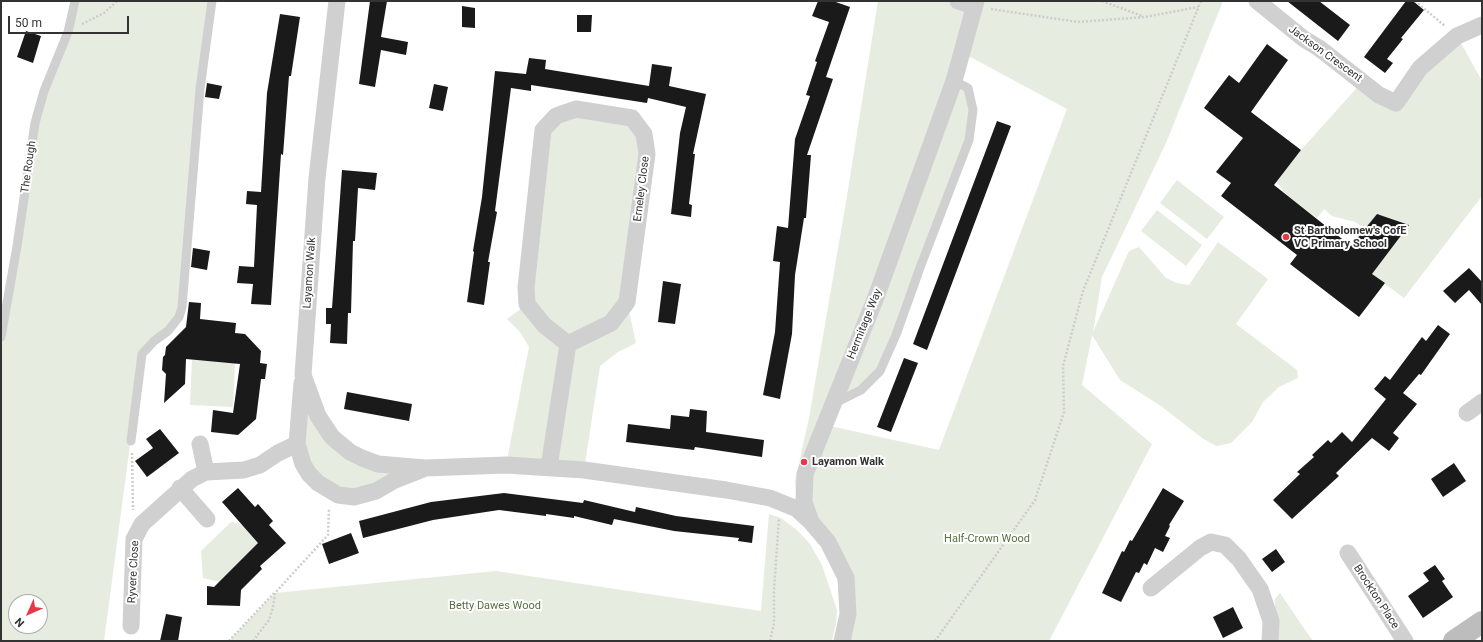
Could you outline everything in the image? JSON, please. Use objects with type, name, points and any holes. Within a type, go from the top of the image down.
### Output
[{"type":"main road","points":[[1454,641],[1482,622]]},
{"type":"street","name":"Layamon Walk","points":[[337,1],[318,170],[303,375],[312,403],[324,427],[332,437],[350,452],[378,464],[425,468],[506,465],[549,467],[718,489],[770,498],[797,509],[811,522]]},
{"type":"street","points":[[958,1],[975,4]]},
{"type":"street","name":"Jackson Crescent","points":[[1257,1],[1304,39],[1319,48],[1379,95],[1396,103],[1420,68],[1457,36]]},
{"type":"street","name":"Hermitage Way","points":[[842,641],[848,614],[846,578],[828,542],[811,522],[804,502],[805,474],[876,297],[954,81],[975,4]]},
{"type":"street","points":[[1457,36],[1482,25]]},
{"type":"street","name":"Erneley Close","points":[[576,110],[632,118],[644,134],[647,154],[627,302],[611,322],[568,344],[544,325],[527,304],[526,288],[543,130],[556,116],[576,110]]},
{"type":"street","points":[[549,467],[568,344]]},
{"type":"street","points":[[297,444],[303,375]]},
{"type":"street","points":[[1467,413],[1482,402]]},
{"type":"street","points":[[200,444],[206,472]]},
{"type":"street","name":"Layamon Walk","points":[[297,444],[303,464],[309,474],[318,483],[338,495],[354,497],[376,491],[395,480],[425,468]]},
{"type":"street","name":"Ryvere Close","points":[[131,626],[134,538],[142,524],[180,488],[192,479],[206,472],[244,470],[260,464],[297,444]]},
{"type":"street","points":[[180,488],[207,519]]},
{"type":"street","points":[[1151,588],[1200,548],[1211,542],[1225,545],[1239,559],[1260,589],[1271,621],[1270,641]]},
{"type":"street","name":"Brockton Place","points":[[1348,553],[1404,641]]},
{"type":"lane","name":"The Rough","points":[[1,337],[35,123],[44,91],[68,32],[75,1]]},
{"type":"lane","points":[[131,441],[142,354],[154,341],[168,331],[178,317],[182,307],[200,89],[212,1]]},
{"type":"lane","points":[[834,404],[861,390],[880,371],[896,335],[921,264],[969,140],[973,110],[968,88],[954,81]]},
{"type":"path","points":[[68,32],[104,13],[117,1]]},
{"type":"path","points":[[1102,1],[1145,17]]},
{"type":"path","points":[[935,641],[1034,500],[1064,412],[1063,366],[1083,291],[1201,1]]},
{"type":"path","points":[[1415,1],[1457,36]]},
{"type":"path","points":[[975,4],[1078,22],[1145,17],[1198,7]]},
{"type":"path","points":[[131,441],[134,538]]},
{"type":"path","points":[[229,641],[328,535],[330,491]]},
{"type":"path","points":[[770,641],[774,623],[774,590],[780,502]]},
{"type":"path","points":[[253,641],[269,620],[275,593]]},
{"type":"green space","points":[[75,1],[212,1],[179,317],[142,354],[104,641],[1,641],[1,337],[35,123]]},
{"type":"green space","name":"Half-Crown Wood","points":[[878,1],[1223,1],[1166,143],[1102,277],[1093,332],[1129,251],[1139,247],[1166,278],[1177,283],[1189,285],[1218,242],[1268,279],[1236,324],[1297,370],[1298,378],[1279,387],[1263,402],[1252,422],[1231,443],[1216,446],[1202,438],[1161,406],[1120,380],[1092,335],[1082,385],[1152,444],[1049,641],[842,641],[846,578],[797,509],[795,481],[809,418],[847,196]],"holes":[[[963,53],[1067,109],[939,450],[830,426],[833,404],[880,371],[969,140],[973,110],[968,88],[954,81]]]},
{"type":"green space","points":[[1457,36],[1482,81],[1482,196],[1404,298],[1372,274],[1409,225],[1377,214],[1365,229],[1355,222],[1332,216],[1324,209],[1317,218],[1289,197],[1276,182],[1301,150],[1363,81],[1396,103]]},
{"type":"green space","points":[[556,116],[632,118],[644,134],[627,302],[636,343],[618,352],[600,366],[584,470],[506,465],[529,347],[520,332],[507,319],[527,304],[543,130]]},
{"type":"green space","points":[[1177,180],[1224,217],[1207,239],[1160,203]]},
{"type":"green space","points":[[1157,210],[1202,245],[1186,266],[1141,231]]},
{"type":"green space","points":[[192,360],[235,362],[233,407],[190,405]]},
{"type":"green space","points":[[303,375],[350,452],[425,468],[354,497],[303,464]]},
{"type":"green space","name":"Betty Dawes Wood","points":[[769,514],[781,518],[798,531],[810,544],[822,565],[837,610],[832,641],[229,641],[275,593],[496,571],[761,611]]},
{"type":"green space","points":[[231,522],[250,525],[264,540],[220,582],[203,578],[201,551]]},
{"type":"green space","points":[[1280,593],[1313,641],[1274,641],[1275,599]]},
{"type":"building","points":[[370,1],[387,1],[381,37],[408,42],[406,55],[381,50],[375,87],[359,84]]},
{"type":"building","points":[[818,1],[833,1],[850,7],[826,77],[833,79],[807,155],[811,155],[806,218],[804,218],[795,275],[792,334],[780,399],[763,395],[775,332],[780,262],[773,261],[777,226],[788,228],[795,139],[810,96],[806,95],[817,62],[815,61],[829,22],[812,16]]},
{"type":"building","points":[[1287,1],[1319,1],[1350,25],[1338,41]]},
{"type":"building","points":[[1406,1],[1413,1],[1424,10],[1401,38],[1403,39],[1387,59],[1393,63],[1385,73],[1364,57]]},
{"type":"building","points":[[462,6],[475,8],[475,28],[462,27]]},
{"type":"building","points":[[280,14],[300,17],[291,76],[289,76],[283,155],[281,154],[271,305],[251,304],[253,284],[237,283],[239,266],[254,267],[257,205],[246,204],[247,191],[261,192],[267,93]]},
{"type":"building","points":[[577,15],[592,15],[591,32],[577,32]]},
{"type":"building","points":[[26,31],[41,36],[33,63],[17,57]]},
{"type":"building","points":[[1267,44],[1288,60],[1251,112],[1301,150],[1274,185],[1351,246],[1377,214],[1409,225],[1372,274],[1385,283],[1359,317],[1290,264],[1297,255],[1221,196],[1231,183],[1216,172],[1243,138],[1204,108],[1229,75],[1239,83]]},
{"type":"building","points":[[529,58],[546,60],[545,69],[649,86],[652,64],[672,67],[669,86],[706,94],[693,154],[695,154],[689,204],[692,205],[691,217],[671,214],[680,133],[686,107],[648,98],[647,103],[531,85],[531,91],[511,88],[495,211],[497,212],[488,262],[490,262],[484,305],[467,302],[473,251],[482,197],[495,71],[526,74]]},
{"type":"building","points":[[207,83],[222,86],[219,99],[205,97]]},
{"type":"building","points":[[434,84],[448,87],[443,111],[429,108]]},
{"type":"building","points":[[997,121],[1011,126],[927,350],[913,344]]},
{"type":"building","points":[[342,170],[377,173],[375,190],[358,188],[355,241],[353,241],[351,313],[348,313],[347,344],[330,343],[331,324],[326,324],[326,308],[332,308]]},
{"type":"building","points":[[193,248],[210,251],[207,270],[191,267]]},
{"type":"building","points":[[1469,268],[1482,282],[1482,305],[1469,290],[1455,303],[1443,291]]},
{"type":"building","points":[[663,281],[681,284],[675,324],[658,322]]},
{"type":"building","points":[[189,302],[201,303],[200,319],[236,323],[235,333],[245,334],[261,351],[260,363],[267,364],[265,379],[261,379],[256,419],[238,435],[211,432],[213,410],[233,413],[240,364],[186,359],[185,384],[164,403],[166,374],[162,370],[163,357],[165,355],[166,347],[186,327]]},
{"type":"building","points":[[1438,325],[1450,334],[1421,375],[1419,374],[1403,393],[1417,404],[1393,433],[1399,438],[1389,451],[1372,438],[1336,473],[1339,476],[1292,519],[1273,500],[1300,474],[1297,472],[1314,457],[1312,455],[1328,440],[1331,443],[1342,432],[1352,442],[1386,399],[1374,389],[1385,376],[1390,380],[1422,337],[1426,341]]},
{"type":"building","points":[[904,358],[918,363],[891,432],[877,427]]},
{"type":"building","points":[[347,392],[412,404],[409,421],[344,409]]},
{"type":"building","points":[[690,409],[707,411],[706,432],[764,440],[762,457],[695,447],[694,450],[626,442],[628,424],[670,429],[671,415],[689,417]]},
{"type":"building","points":[[160,429],[179,453],[147,477],[135,461],[153,448],[146,439]]},
{"type":"building","points":[[1454,463],[1466,481],[1443,497],[1431,479]]},
{"type":"building","points":[[238,488],[255,507],[258,504],[273,521],[269,525],[286,543],[260,566],[262,569],[241,590],[240,606],[207,605],[207,586],[214,587],[258,543],[222,502]]},
{"type":"building","points":[[1163,488],[1184,501],[1169,525],[1170,526],[1165,536],[1170,538],[1163,552],[1155,548],[1147,565],[1144,563],[1139,573],[1136,572],[1121,602],[1102,593],[1122,551],[1124,552],[1130,540],[1132,541]]},
{"type":"building","points":[[504,493],[583,503],[584,500],[635,512],[636,507],[676,516],[754,526],[752,543],[738,541],[739,538],[674,531],[614,519],[612,525],[574,516],[574,518],[546,514],[546,516],[499,510],[433,520],[363,538],[359,521],[431,502]]},
{"type":"building","points":[[351,533],[359,553],[329,564],[322,544]]},
{"type":"building","points":[[1276,549],[1285,562],[1272,572],[1262,559]]},
{"type":"building","points":[[1435,565],[1445,579],[1442,581],[1453,597],[1423,618],[1408,596],[1429,581],[1423,573]]},
{"type":"building","points":[[1233,607],[1243,628],[1223,638],[1213,617]]},
{"type":"building","points":[[166,614],[182,617],[178,641],[160,641]]},
{"type":"place","name":"St Bartholomew's CofE VC Primary School","points":[[1286,237]]},
{"type":"place","name":"Layamon Walk","points":[[804,462]]}]
